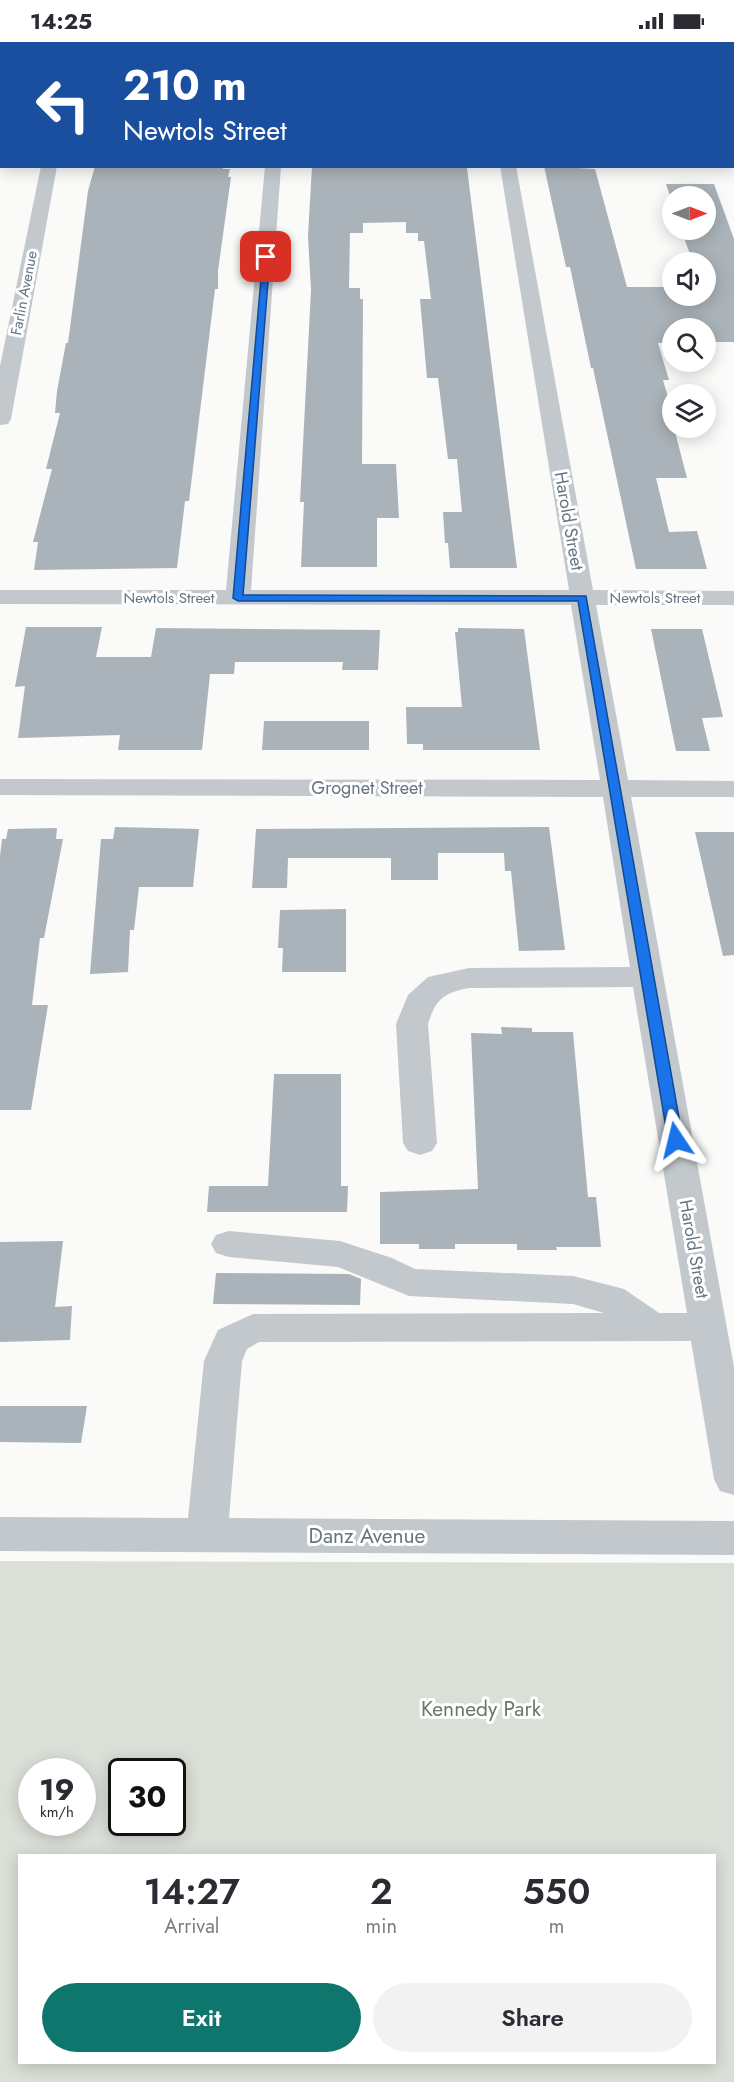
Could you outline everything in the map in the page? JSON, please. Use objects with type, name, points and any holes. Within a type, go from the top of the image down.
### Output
[{"type":"street","name":"Farlin Avenue","points":[[0,419],[49,168]]},
{"type":"street","points":[[238,598],[273,168]]},
{"type":"street","name":"Harold Street","points":[[508,168],[734,1479]]},
{"type":"street","name":"Newtols Street","points":[[0,597],[734,598]]},
{"type":"street","name":"Grognet Street","points":[[0,787],[734,789]]},
{"type":"street","points":[[420,1143],[412,1024],[419,1002],[440,984],[469,978],[648,977]]},
{"type":"street","points":[[229,1244],[340,1254],[379,1267],[409,1282],[573,1290],[611,1299],[652,1327]]},
{"type":"street","points":[[207,1535],[223,1361],[231,1340],[253,1328],[708,1327]]},
{"type":"street","name":"Danz Avenue","points":[[0,1534],[734,1538]]},
{"type":"green space","name":"Kennedy Park","points":[[0,1561],[734,1563],[734,2082],[0,2082]]},
{"type":"building","points":[[94,168],[230,169],[218,289],[215,289],[189,501],[185,501],[177,568],[34,570],[38,542],[33,542],[52,469],[46,469],[60,413],[55,413],[57,391],[66,343],[68,343],[88,191]]},
{"type":"building","points":[[312,168],[467,168],[517,568],[450,568],[448,543],[445,543],[443,512],[462,512],[457,459],[448,459],[438,378],[427,378],[420,299],[431,299],[424,241],[418,241],[418,233],[406,233],[406,222],[363,223],[363,233],[350,233],[349,288],[360,288],[360,299],[363,299],[362,464],[396,464],[399,518],[377,518],[377,567],[301,567],[304,502],[300,502],[311,290],[308,236]]},
{"type":"building","points":[[544,168],[595,169],[627,287],[662,287],[662,306],[716,306],[716,252],[689,252],[685,240],[716,240],[716,190],[734,239],[734,342],[716,342],[716,318],[662,318],[662,343],[658,343],[662,356],[662,372],[667,372],[669,380],[663,380],[664,384],[662,384],[662,438],[677,438],[687,478],[656,478],[669,532],[697,531],[707,569],[636,569],[570,267],[566,267]]},
{"type":"building","points":[[666,184],[714,184],[715,186],[667,186]]},
{"type":"building","points":[[26,627],[102,627],[96,657],[151,657],[156,628],[380,630],[378,670],[342,670],[343,662],[235,662],[234,674],[210,674],[202,750],[118,750],[120,735],[18,738],[25,686],[15,687]]},
{"type":"building","points":[[458,628],[524,629],[540,750],[423,750],[423,744],[407,744],[406,707],[462,707],[455,632],[458,632]]},
{"type":"building","points":[[651,629],[702,629],[723,717],[702,718],[710,751],[676,751]]},
{"type":"building","points":[[264,721],[369,721],[369,750],[262,750]]},
{"type":"building","points":[[115,827],[199,829],[193,887],[139,887],[134,930],[130,930],[128,972],[90,974],[101,839],[113,839]]},
{"type":"building","points":[[549,827],[565,950],[519,951],[511,871],[505,871],[504,853],[438,853],[438,880],[391,880],[391,858],[288,858],[287,888],[252,888],[256,829]]},
{"type":"building","points":[[57,828],[56,839],[63,839],[44,938],[40,938],[32,1005],[48,1005],[31,1110],[0,1110],[0,856],[2,839],[6,839],[8,829]]},
{"type":"building","points":[[695,832],[734,832],[734,955],[723,956]]},
{"type":"building","points":[[346,909],[346,972],[282,972],[283,948],[278,948],[280,910]]},
{"type":"building","points":[[501,1027],[532,1028],[532,1032],[573,1032],[588,1197],[596,1197],[601,1247],[517,1250],[517,1244],[455,1244],[455,1249],[419,1249],[419,1244],[380,1244],[380,1192],[478,1189],[471,1033],[502,1034]]},
{"type":"building","points":[[274,1074],[341,1074],[341,1186],[348,1186],[347,1212],[207,1212],[209,1186],[268,1186]]},
{"type":"building","points":[[63,1241],[55,1307],[72,1306],[70,1340],[0,1342],[0,1242]]},
{"type":"building","points":[[216,1273],[349,1274],[361,1279],[360,1305],[213,1304]]},
{"type":"building","points":[[0,1406],[87,1406],[81,1443],[0,1442]]},
{"type":"route","points":[[266,257],[238,598],[582,598],[676,1140]]}]
